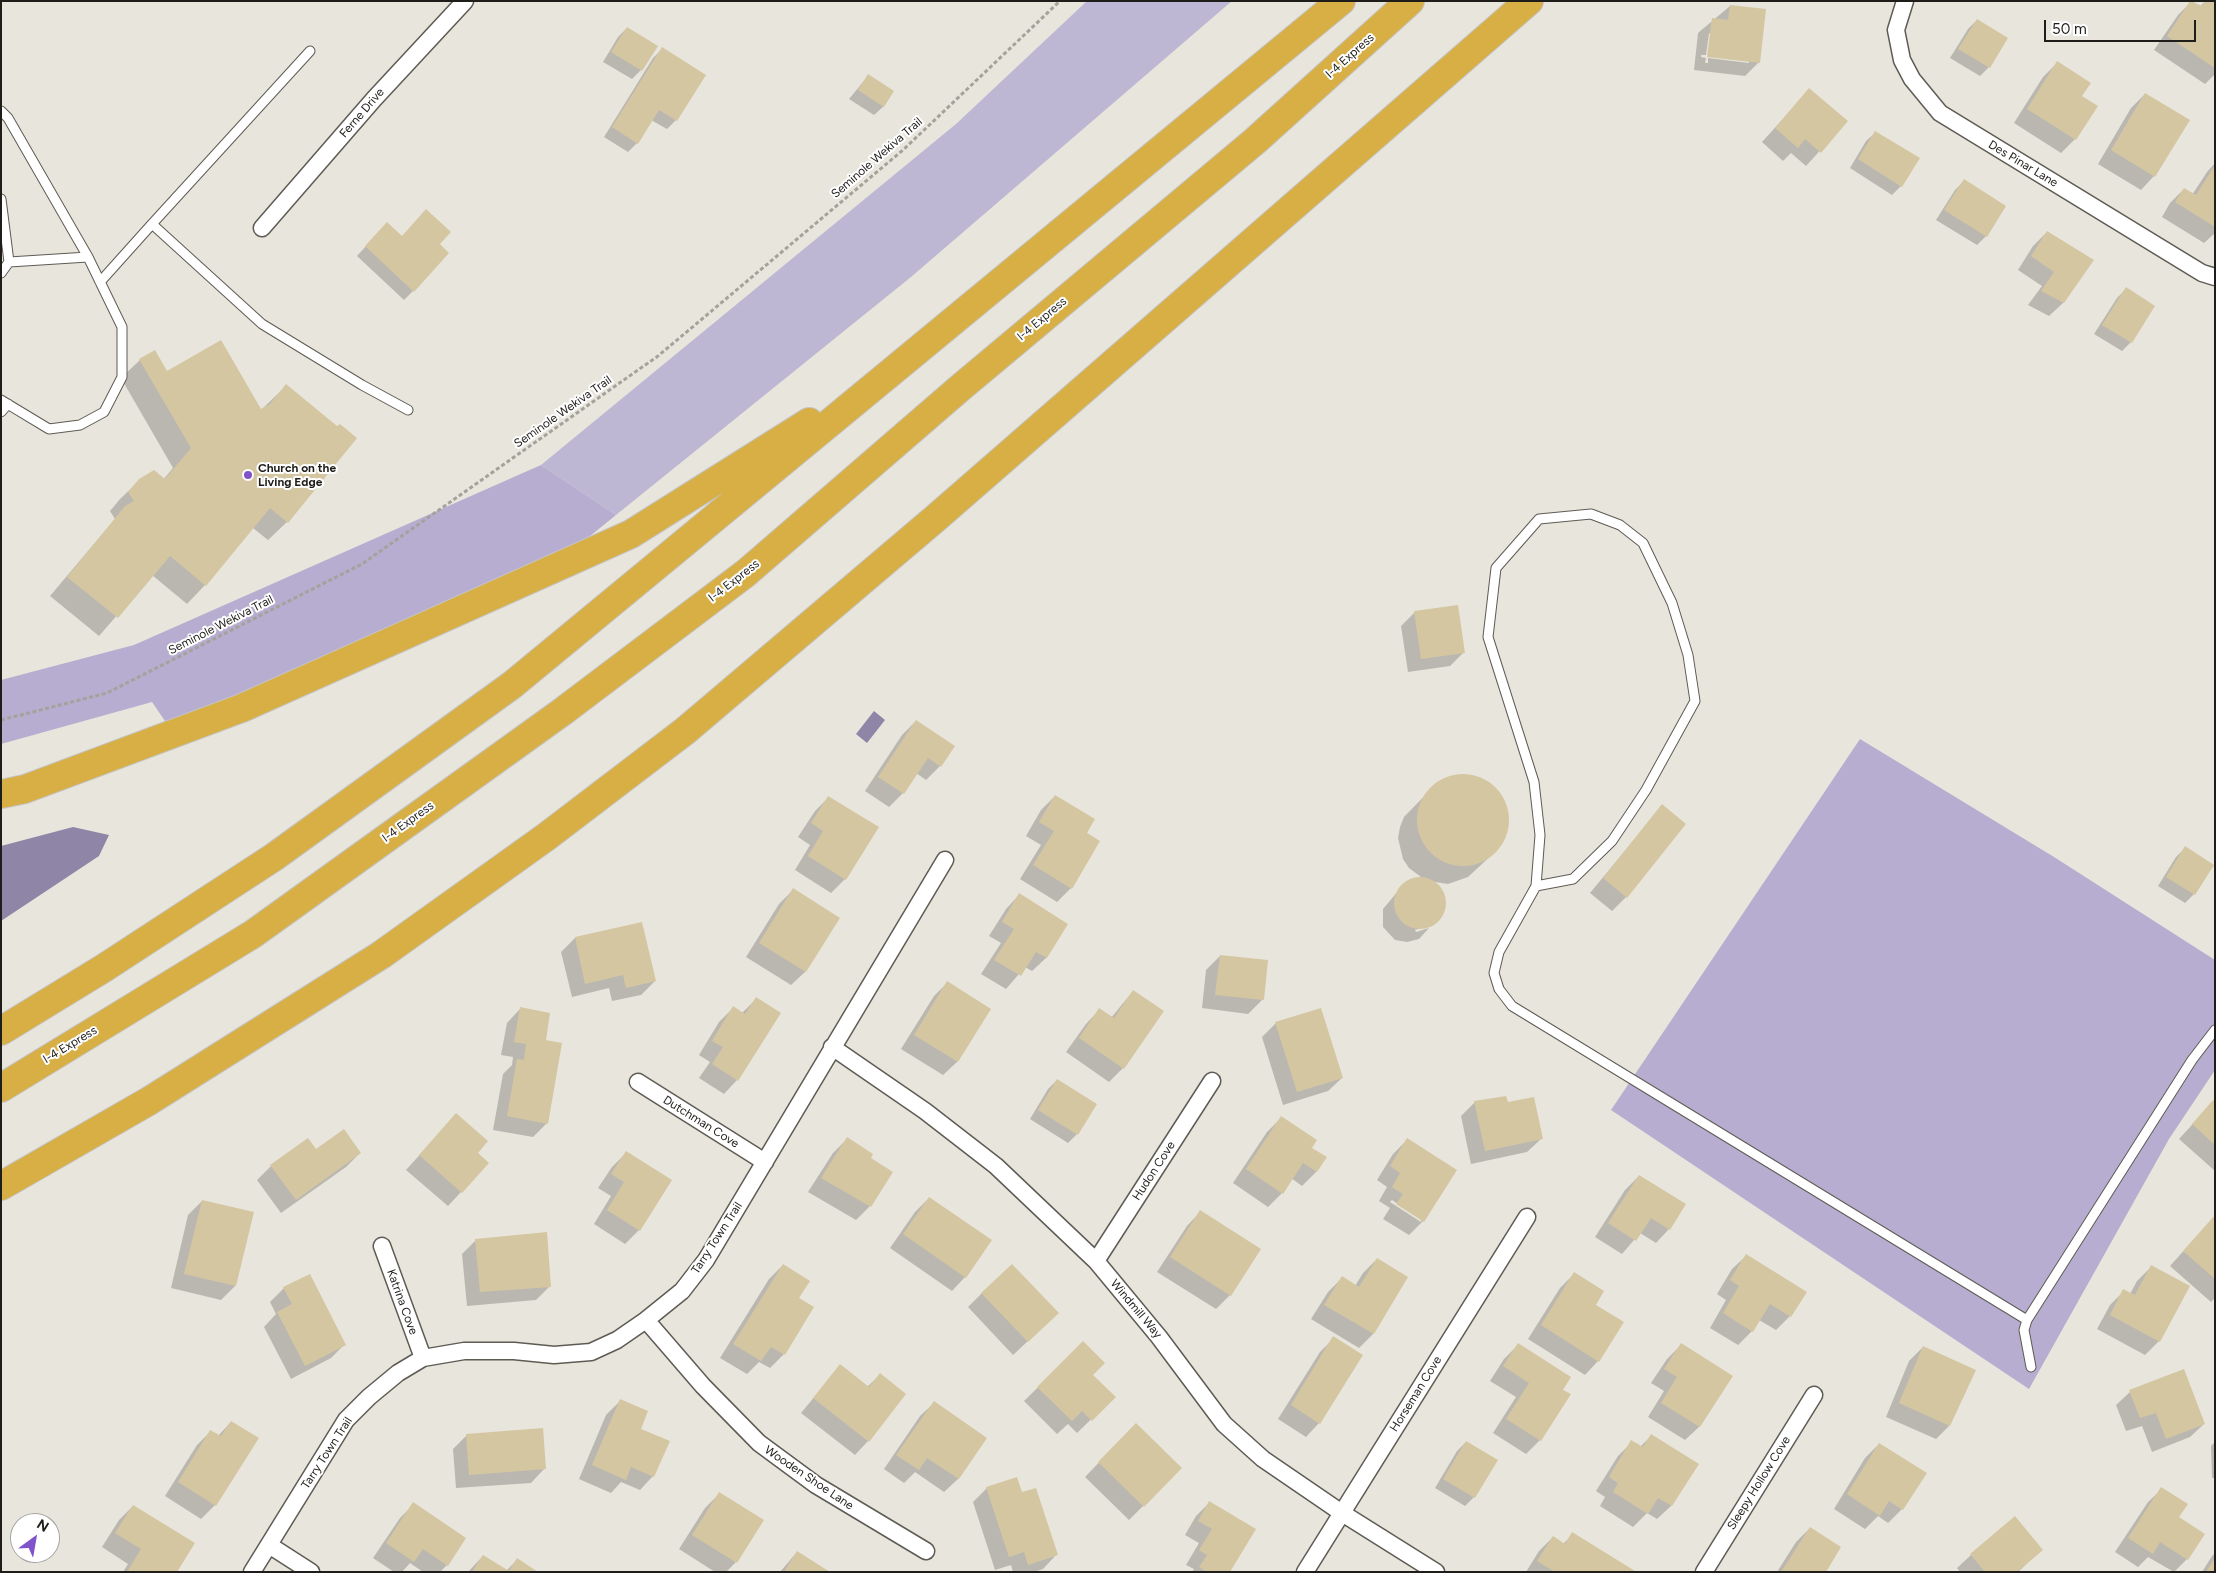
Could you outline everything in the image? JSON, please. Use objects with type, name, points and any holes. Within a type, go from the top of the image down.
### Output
[{"type":"highway","points":[[1,1031],[104,968],[274,857],[512,685],[1341,1]]},
{"type":"highway","name":"I-4 Express","points":[[1,1088],[253,934],[562,712],[746,572],[960,388],[1255,141],[1410,1]]},
{"type":"highway","points":[[1,1186],[148,1101],[381,955],[538,842],[685,731],[952,504],[1529,1]]},
{"type":"highway","points":[[1,794],[25,788],[242,708],[632,534],[809,422],[985,276],[1045,246]]},
{"type":"street","name":"Ferne Drive","points":[[262,228],[374,99],[465,1]]},
{"type":"street","name":"Des Pinar Lane","points":[[1905,1],[1896,30],[1902,60],[1912,79],[1940,113],[2202,273],[2215,277]]},
{"type":"street","name":"Tarry Town Trail","points":[[252,1572],[346,1420],[391,1379],[423,1358],[464,1351],[514,1350],[554,1355],[591,1352],[617,1340],[682,1291],[706,1260],[945,860]]},
{"type":"street","name":"Windmill Way","points":[[832,1047],[925,1111],[996,1166],[1096,1261],[1159,1337],[1224,1424],[1263,1459],[1342,1513],[1436,1572]]},
{"type":"street","name":"Hudon Cove","points":[[1096,1261],[1212,1081]]},
{"type":"street","name":"Dutchman Cove","points":[[638,1082],[764,1162]]},
{"type":"street","name":"Horseman Cove","points":[[1305,1572],[1527,1217]]},
{"type":"street","name":"Katrina Cove","points":[[382,1246],[423,1358]]},
{"type":"street","name":"Wooden Shoe Lane","points":[[646,1320],[703,1386],[758,1443],[816,1485],[926,1551]]},
{"type":"street","name":"Sleepy Hollow Cove","points":[[1704,1572],[1814,1395]]},
{"type":"street","points":[[269,1546],[311,1572]]},
{"type":"lane","points":[[100,282],[310,51]]},
{"type":"lane","points":[[1,111],[8,118],[88,257],[122,327],[122,377],[104,412],[80,425],[49,429],[5,402],[1,412]]},
{"type":"lane","points":[[1,199],[9,262],[1,273]]},
{"type":"lane","points":[[152,224],[262,324],[362,385],[408,410]]},
{"type":"lane","points":[[9,262],[88,257]]},
{"type":"lane","points":[[1536,886],[1573,879],[1612,841],[1646,790],[1696,701],[1688,655],[1672,603],[1643,543],[1620,525],[1591,514],[1539,520],[1496,568],[1488,637],[1534,782],[1540,835],[1536,886],[1499,952],[1494,972],[1499,990],[1512,1006],[2027,1320]]},
{"type":"lane","points":[[2030,1367],[2024,1330],[2027,1320],[2192,1060],[2215,1030]]},
{"type":"path","name":"Seminole Wekiva Trail","points":[[1,720],[107,693],[362,564],[658,356],[903,150],[1060,1]]},
{"type":"shaded area","points":[[1087,1],[1232,1],[911,277],[616,515],[541,465],[956,124]]},
{"type":"shaded area","points":[[541,465],[616,515],[579,545],[239,697],[167,724],[152,702],[1,744],[1,680],[134,645]]},
{"type":"shaded area","points":[[874,711],[885,720],[867,743],[856,734]]},
{"type":"shaded area","points":[[1860,739],[2054,857],[2215,960],[2215,1070],[2169,1139],[2029,1389],[1611,1110]]},
{"type":"shaded area","points":[[73,827],[109,835],[99,856],[1,921],[1,846]]},
{"type":"building","points":[[2190,1],[2202,6],[2205,1],[2215,1],[2215,68],[2167,36]]},
{"type":"building","points":[[1730,5],[1766,9],[1760,63],[1707,57],[1712,18],[1728,20]]},
{"type":"building","points":[[1977,19],[2008,38],[1990,68],[1958,49]]},
{"type":"building","points":[[627,27],[658,46],[642,71],[611,52]]},
{"type":"building","points":[[662,47],[706,75],[677,121],[659,110],[638,144],[612,127]]},
{"type":"building","points":[[2057,61],[2091,83],[2082,96],[2098,106],[2076,140],[2027,109]]},
{"type":"building","points":[[868,74],[894,91],[884,107],[858,90]]},
{"type":"building","points":[[1809,88],[1848,121],[1821,153],[1805,139],[1798,148],[1775,128]]},
{"type":"building","points":[[2145,93],[2190,120],[2155,177],[2111,150]]},
{"type":"building","points":[[1875,131],[1920,158],[1902,187],[1858,159]]},
{"type":"building","points":[[2215,165],[2215,227],[2175,202],[2184,188],[2196,195]]},
{"type":"building","points":[[1964,179],[2006,206],[1987,237],[1944,210]]},
{"type":"building","points":[[426,209],[451,232],[440,244],[449,253],[414,292],[365,246],[387,222],[402,236]]},
{"type":"building","points":[[2047,231],[2094,260],[2064,303],[2041,291],[2054,272],[2031,256]]},
{"type":"building","points":[[2126,287],[2155,306],[2132,343],[2102,325]]},
{"type":"building","name":"Church on the Living Edge","points":[[221,340],[261,409],[270,404],[286,384],[337,426],[340,424],[357,438],[288,523],[270,508],[206,586],[170,556],[118,618],[67,577],[125,506],[134,501],[128,492],[139,479],[154,470],[165,479],[191,448],[139,359],[155,350],[167,371]]},
{"type":"building","points":[[1458,605],[1465,653],[1421,659],[1414,611]]},
{"type":"building","points":[[916,720],[955,746],[941,767],[928,758],[904,794],[878,777]]},
{"type":"building","points":[[1454,774],[1472,774],[1489,781],[1502,794],[1509,811],[1509,829],[1502,846],[1489,859],[1472,866],[1454,866],[1437,859],[1424,846],[1417,829],[1417,811],[1424,794],[1437,781]]},
{"type":"building","points":[[1055,795],[1095,819],[1087,833],[1100,841],[1072,889],[1033,865],[1054,831],[1039,822]]},
{"type":"building","points":[[828,796],[879,827],[846,880],[808,856],[823,831],[811,823]]},
{"type":"building","points":[[1662,804],[1686,824],[1627,898],[1603,878]]},
{"type":"building","points":[[2185,846],[2214,865],[2195,895],[2166,877]]},
{"type":"building","points":[[1420,877],[1430,879],[1438,885],[1444,893],[1446,903],[1444,913],[1438,921],[1430,927],[1420,929],[1410,927],[1402,921],[1396,913],[1394,903],[1396,893],[1402,885],[1410,879]]},
{"type":"building","points":[[793,888],[840,918],[806,972],[759,943]]},
{"type":"building","points":[[1019,893],[1068,924],[1047,958],[1036,952],[1021,976],[994,960],[1014,929],[1002,922]]},
{"type":"building","points":[[642,922],[656,981],[626,988],[623,975],[585,984],[575,937]]},
{"type":"building","points":[[1220,955],[1268,960],[1264,1000],[1215,995]]},
{"type":"building","points":[[947,981],[991,1009],[958,1062],[914,1035]]},
{"type":"building","points":[[1133,990],[1164,1011],[1124,1069],[1079,1038],[1099,1008],[1114,1018]]},
{"type":"building","points":[[756,997],[781,1013],[738,1081],[712,1064],[723,1047],[712,1041],[733,1006],[745,1014]]},
{"type":"building","points":[[520,1007],[550,1013],[546,1040],[562,1043],[548,1124],[507,1116],[517,1059],[524,1060],[526,1044],[514,1042]]},
{"type":"building","points":[[1321,1008],[1343,1078],[1297,1092],[1275,1022]]},
{"type":"building","points":[[1057,1079],[1097,1104],[1078,1135],[1038,1110]]},
{"type":"building","points":[[1506,1096],[1508,1102],[1534,1097],[1543,1139],[1485,1151],[1474,1101]]},
{"type":"building","points":[[2213,1100],[2215,1102],[2215,1145],[2192,1124]]},
{"type":"building","points":[[456,1113],[488,1141],[478,1153],[489,1163],[462,1193],[419,1155]]},
{"type":"building","points":[[1281,1116],[1317,1140],[1312,1148],[1327,1157],[1317,1172],[1303,1163],[1283,1194],[1246,1169]]},
{"type":"building","points":[[344,1129],[361,1153],[296,1200],[270,1165],[308,1138],[316,1149]]},
{"type":"building","points":[[847,1137],[873,1154],[871,1158],[893,1172],[871,1207],[821,1178]]},
{"type":"building","points":[[1407,1138],[1457,1170],[1424,1222],[1396,1204],[1403,1194],[1392,1187],[1400,1173],[1390,1166]]},
{"type":"building","points":[[626,1151],[672,1180],[640,1231],[607,1210],[624,1182],[611,1174]]},
{"type":"building","points":[[1639,1175],[1686,1204],[1670,1230],[1651,1218],[1636,1241],[1608,1223]]},
{"type":"building","points":[[929,1197],[992,1240],[966,1278],[903,1234]]},
{"type":"building","points":[[202,1200],[254,1212],[236,1286],[184,1274]]},
{"type":"building","points":[[1200,1210],[1261,1249],[1231,1296],[1170,1257]]},
{"type":"building","points":[[2215,1215],[2215,1279],[2183,1251]]},
{"type":"building","points":[[547,1232],[551,1287],[480,1292],[475,1239]]},
{"type":"building","points":[[1746,1254],[1807,1292],[1791,1317],[1770,1304],[1753,1332],[1723,1313],[1739,1286],[1730,1280]]},
{"type":"building","points":[[1377,1258],[1408,1277],[1374,1334],[1324,1305],[1342,1276],[1359,1287]]},
{"type":"building","points":[[783,1264],[810,1281],[799,1298],[814,1307],[785,1355],[771,1347],[761,1361],[733,1344]]},
{"type":"building","points":[[1012,1264],[1059,1313],[1028,1342],[981,1293]]},
{"type":"building","points":[[2151,1265],[2190,1286],[2160,1342],[2110,1315],[2123,1289],[2135,1295]]},
{"type":"building","points":[[1574,1272],[1604,1291],[1596,1305],[1624,1322],[1599,1362],[1541,1325]]},
{"type":"building","points":[[310,1274],[346,1345],[305,1366],[277,1312],[292,1304],[283,1287]]},
{"type":"building","points":[[1333,1336],[1363,1355],[1320,1424],[1291,1405]]},
{"type":"building","points":[[1083,1341],[1105,1363],[1093,1375],[1116,1397],[1092,1421],[1082,1411],[1072,1421],[1037,1387]]},
{"type":"building","points":[[1518,1343],[1571,1377],[1563,1390],[1571,1394],[1541,1441],[1506,1419],[1529,1383],[1503,1366]]},
{"type":"building","points":[[1681,1343],[1733,1376],[1700,1427],[1661,1403],[1677,1377],[1664,1369]]},
{"type":"building","points":[[1923,1346],[1976,1370],[1950,1426],[1899,1403]]},
{"type":"building","points":[[840,1364],[869,1387],[880,1373],[906,1394],[869,1442],[813,1398]]},
{"type":"building","points":[[2184,1369],[2205,1424],[2166,1439],[2156,1413],[2140,1418],[2129,1390]]},
{"type":"building","points":[[620,1399],[648,1411],[641,1429],[670,1441],[654,1477],[631,1467],[626,1480],[592,1465]]},
{"type":"building","points":[[934,1401],[987,1438],[959,1479],[927,1458],[919,1470],[896,1455]]},
{"type":"building","points":[[231,1421],[259,1438],[216,1506],[178,1482],[210,1430],[221,1436]]},
{"type":"building","points":[[1136,1423],[1182,1468],[1144,1507],[1098,1462]]},
{"type":"building","points":[[543,1428],[546,1469],[469,1475],[466,1434]]},
{"type":"building","points":[[1651,1434],[1699,1464],[1672,1506],[1658,1498],[1648,1514],[1613,1492],[1618,1483],[1609,1477],[1631,1440],[1643,1447]]},
{"type":"building","points":[[1466,1441],[1498,1460],[1475,1498],[1443,1479]]},
{"type":"building","points":[[1879,1443],[1927,1473],[1903,1510],[1889,1501],[1880,1516],[1847,1494]]},
{"type":"building","points":[[1017,1477],[1022,1492],[1036,1488],[1058,1555],[1028,1565],[1024,1552],[1009,1557],[986,1487]]},
{"type":"building","points":[[2161,1487],[2188,1504],[2179,1517],[2205,1534],[2188,1560],[2160,1542],[2153,1554],[2128,1538]]},
{"type":"building","points":[[719,1492],[764,1520],[737,1563],[692,1535]]},
{"type":"building","points":[[1209,1501],[1256,1529],[1230,1572],[1207,1572],[1199,1567],[1207,1555],[1199,1550],[1212,1529],[1198,1521]]},
{"type":"building","points":[[413,1502],[466,1538],[448,1566],[423,1549],[414,1562],[386,1543]]},
{"type":"building","points":[[133,1505],[195,1543],[177,1572],[127,1572],[141,1549],[115,1533]]},
{"type":"building","points":[[2015,1516],[2043,1550],[2017,1572],[1985,1572],[1970,1554]]},
{"type":"building","points":[[1810,1527],[1841,1547],[1826,1572],[1781,1572]]},
{"type":"building","points":[[1572,1532],[1635,1571],[1555,1572],[1537,1561],[1553,1536],[1565,1544]]},
{"type":"building","points":[[797,1551],[830,1572],[784,1572]]},
{"type":"building","points":[[483,1555],[509,1571],[517,1558],[538,1572],[472,1572]]},
{"type":"building","points":[[2215,1558],[2215,1572],[2206,1572]]},
{"type":"place","name":"Church on the Living Edge","points":[[248,475]]}]
